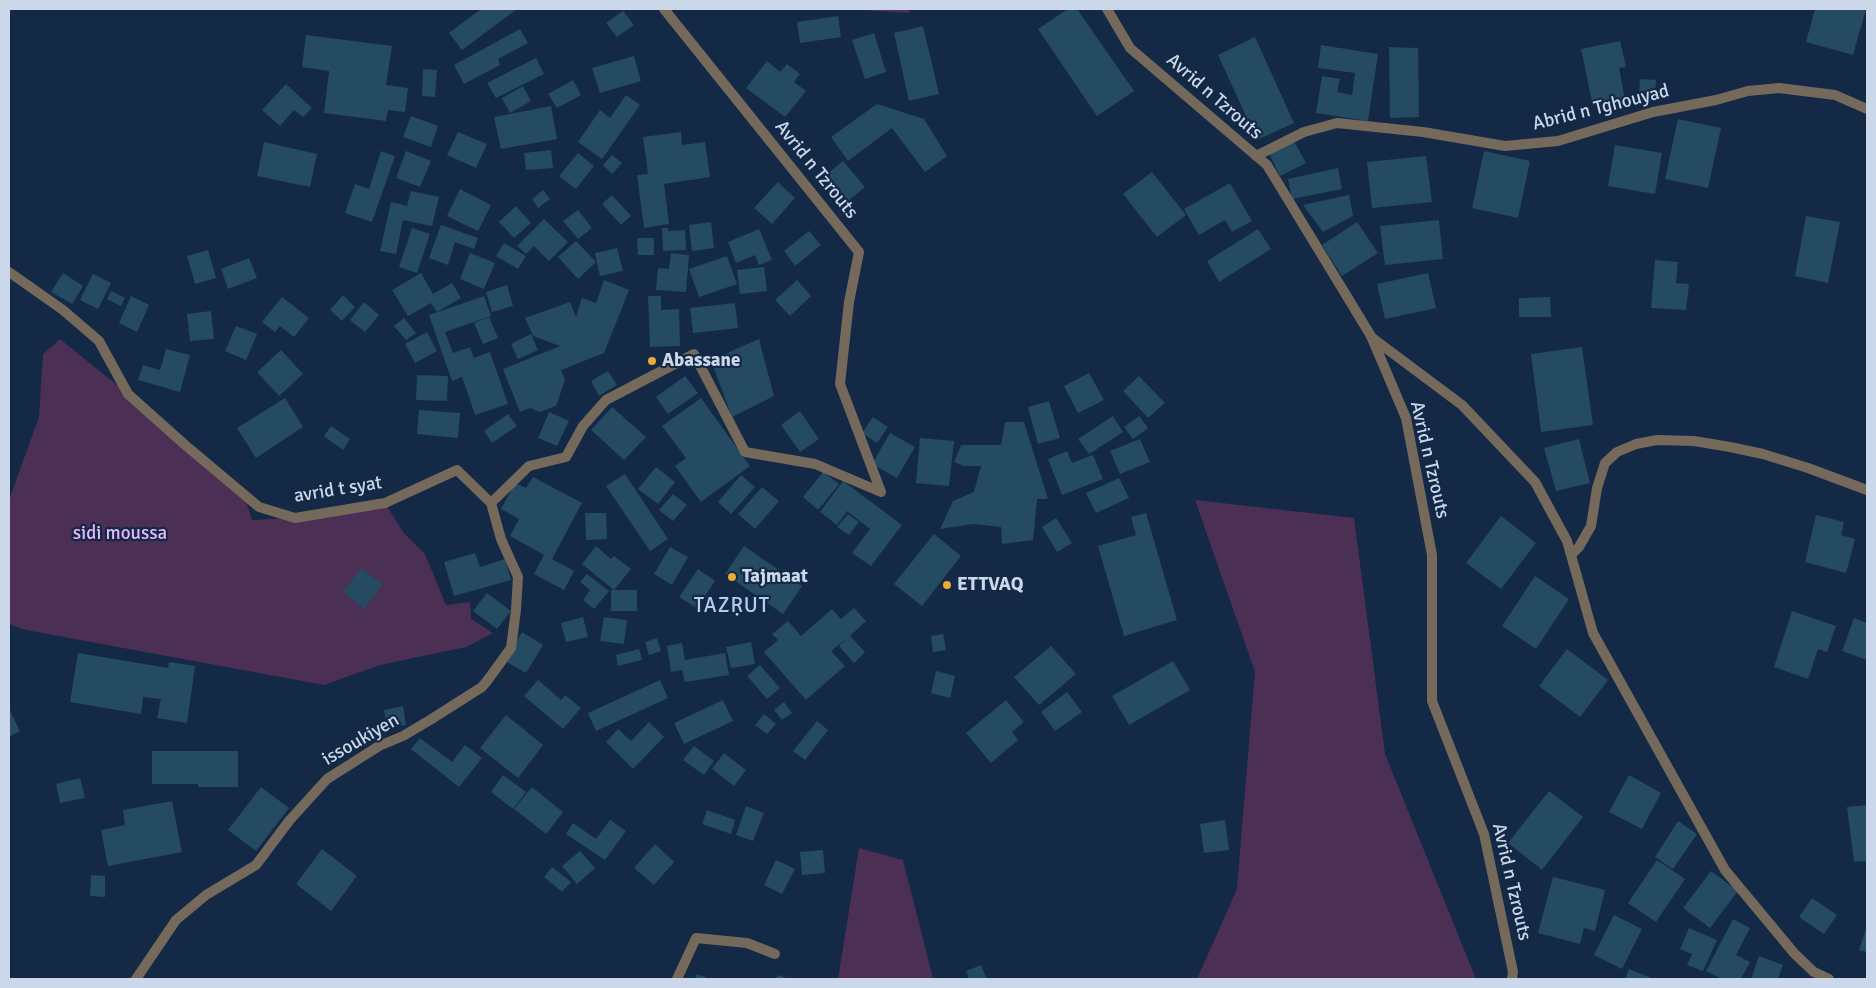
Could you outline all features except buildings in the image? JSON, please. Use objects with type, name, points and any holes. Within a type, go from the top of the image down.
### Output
[{"type":"street","name":"Avrid n Tzrouts","points":[[491,503],[529,466],[566,458],[582,426],[606,400],[694,354],[746,452],[815,464],[882,492],[840,384],[849,302],[860,252],[664,9]]},
{"type":"street","name":"Avrid n Tzrouts","points":[[1108,9],[1130,48],[1267,165],[1371,336],[1406,418],[1432,555],[1432,701],[1484,834],[1513,972],[1512,979]]},
{"type":"street","name":"Abrid n Tghouyad","points":[[1256,156],[1304,132],[1337,123],[1423,132],[1505,146],[1558,141],[1653,112],[1748,92],[1779,88],[1835,94],[1867,109]]},
{"type":"street","name":"avrid t syat","points":[[9,272],[63,310],[99,342],[128,394],[260,507],[295,518],[385,503],[457,470],[491,503]]},
{"type":"street","points":[[1371,336],[1462,405],[1535,482],[1567,541],[1593,633],[1725,870],[1794,953],[1814,972],[1830,979]]},
{"type":"street","points":[[1571,555],[1591,526],[1597,488],[1605,463],[1617,452],[1636,444],[1657,440],[1694,441],[1730,447],[1763,454],[1808,468],[1867,490]]},
{"type":"street","name":"issoukiyen","points":[[136,979],[176,920],[206,896],[256,865],[289,821],[328,779],[379,746],[404,736],[482,687],[488,681],[511,648],[518,576],[501,540],[491,503]]},
{"type":"street","points":[[677,979],[696,938],[747,944],[774,954]]},
{"type":"green space","points":[[846,9],[910,9],[909,13]]},
{"type":"green space","name":"sidi moussa","points":[[60,339],[128,394],[244,494],[252,520],[295,518],[385,503],[403,532],[425,554],[446,605],[470,602],[471,619],[493,633],[466,647],[380,665],[324,685],[26,630],[9,624],[9,500],[39,417],[43,354]]},
{"type":"green space","points":[[1195,500],[1354,518],[1385,754],[1476,979],[1197,979],[1237,889],[1255,672]]},
{"type":"green space","points":[[859,848],[903,860],[933,979],[838,979]]},
{"type":"place","name":"Abassane","points":[[652,361]]},
{"type":"place","name":"Tajmaat","points":[[732,577]]},
{"type":"place","name":"ETTVAQ","points":[[947,585]]},
{"type":"district","name":"TAZṚUT","points":[[732,606]]}]
